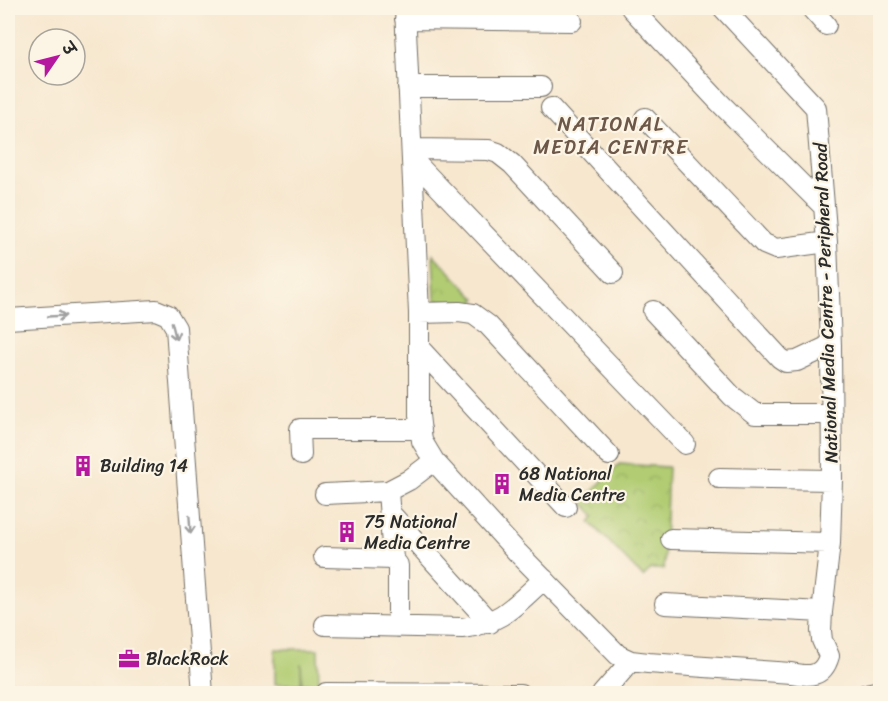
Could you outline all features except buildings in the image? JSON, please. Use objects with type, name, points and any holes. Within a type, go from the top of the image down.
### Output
[{"type":"street","points":[[631,8],[719,102],[824,207]]},
{"type":"street","name":"National Media Centre - Peripheral Road","points":[[631,661],[807,676],[817,674],[823,669],[829,656],[822,640],[822,612],[830,543],[831,345],[827,242],[816,108],[723,8]]},
{"type":"street","points":[[811,8],[826,26]]},
{"type":"street","points":[[572,21],[405,13],[421,350],[421,429],[422,441],[434,461],[618,655],[631,661],[602,693]]},
{"type":"street","points":[[408,87],[542,87]]},
{"type":"street","points":[[551,108],[780,358],[786,362],[797,361],[831,345]]},
{"type":"street","points":[[645,117],[764,244],[776,249],[827,242]]},
{"type":"street","points":[[412,154],[489,150],[498,153],[525,177],[613,273]]},
{"type":"street","points":[[412,154],[685,444]]},
{"type":"street","points":[[8,319],[156,310],[168,315],[176,328],[203,693]]},
{"type":"street","points":[[653,311],[732,396],[750,412],[755,414],[832,414]]},
{"type":"street","points":[[419,313],[473,314],[488,325],[609,455]]},
{"type":"street","points":[[421,350],[566,507]]},
{"type":"street","points":[[301,455],[300,429],[421,429]]},
{"type":"street","points":[[325,494],[388,491],[409,480],[434,461]]},
{"type":"street","points":[[719,478],[832,480]]},
{"type":"street","points":[[388,491],[393,559],[398,565],[398,627]]},
{"type":"street","points":[[390,513],[490,622]]},
{"type":"street","points":[[671,539],[830,543]]},
{"type":"street","points":[[324,557],[393,559]]},
{"type":"street","points":[[325,625],[462,628],[490,622],[506,613],[544,579]]},
{"type":"street","points":[[665,604],[822,612]]},
{"type":"street","points":[[866,693],[880,691]]},
{"type":"street","points":[[326,693],[520,693]]},
{"type":"green space","points":[[433,254],[476,299],[472,306],[435,300]]},
{"type":"green space","points":[[619,464],[668,467],[664,569],[651,569],[643,577],[590,522],[595,516],[582,502]]},
{"type":"green space","points":[[275,649],[318,649],[319,683],[302,684],[301,663],[301,684],[275,684]]},
{"type":"place","name":"Building 14","points":[[83,466]]},
{"type":"place","name":"68 National Media Centre","points":[[502,484]]},
{"type":"place","name":"75 National Media Centre","points":[[347,532]]},
{"type":"place","name":"BlackRock","points":[[129,659]]},
{"type":"district","name":"NATIONAL MEDIA CENTRE","points":[[611,136]]}]
